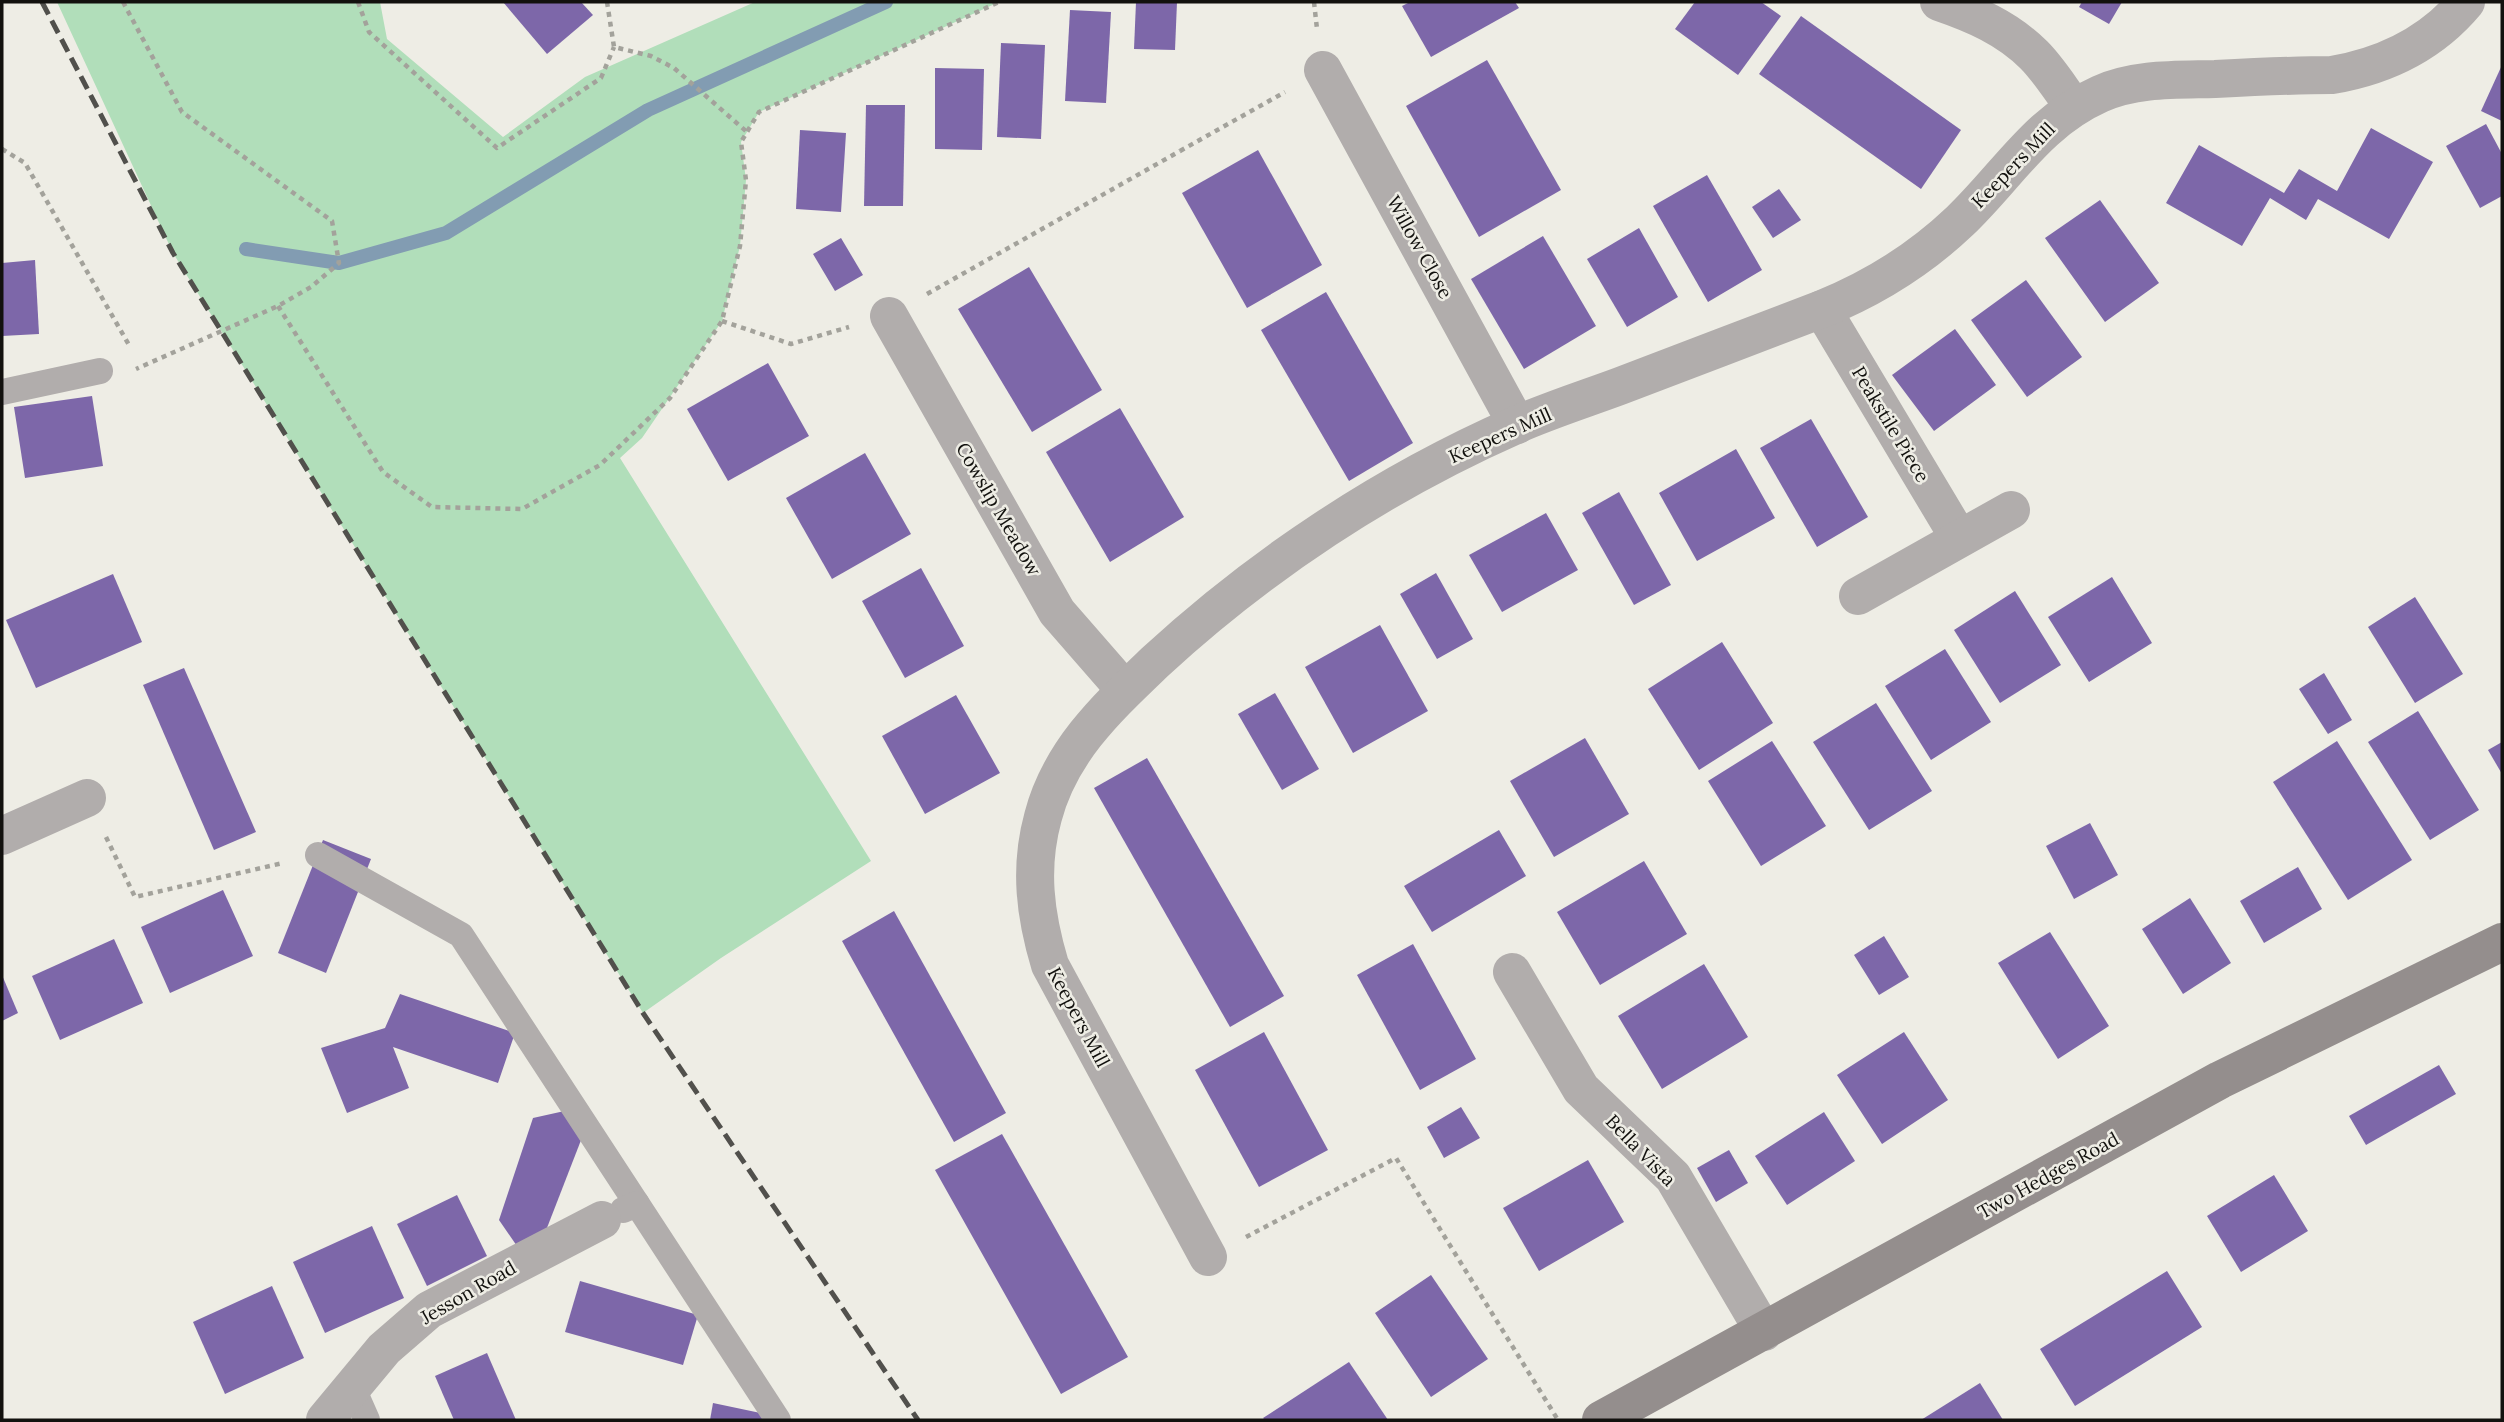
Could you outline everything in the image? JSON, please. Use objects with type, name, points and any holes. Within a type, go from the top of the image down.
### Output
[{"type":"street","points":[[1939,2],[1975,14],[2009,34],[2035,56],[2074,107]]},
{"type":"street","name":"Keepers Mill","points":[[1208,1257],[1050,965],[1039,928],[1034,891],[1035,866],[1043,816],[1056,780],[1075,747],[1098,717],[1125,690],[1186,634],[1250,582],[1379,496],[1447,458],[1517,425],[1822,309],[1882,281],[1929,249],[1961,220],[2036,138],[2074,107],[2103,93],[2133,84],[2164,80],[2332,75],[2359,70],[2413,48],[2438,30],[2466,2]]},
{"type":"street","name":"Willow Close","points":[[1323,70],[1517,425]]},
{"type":"street","name":"Peakstile Piece","points":[[1822,309],[1959,538]]},
{"type":"street","name":"Cowslip Meadow","points":[[889,316],[1057,612],[1125,690]]},
{"type":"street","points":[[1858,596],[2011,510]]},
{"type":"street","points":[[2,836],[87,798]]},
{"type":"street","name":"Two Hedges Road","points":[[1601,1420],[2220,1080],[2502,942]]},
{"type":"street","name":"Bella Vista","points":[[1512,972],[1581,1089],[1673,1177],[1764,1332]]},
{"type":"street","name":"Jesson Road","points":[[325,1420],[384,1349],[429,1310],[602,1220]]},
{"type":"lane","points":[[2,392],[100,372]]},
{"type":"lane","points":[[318,855],[461,934],[778,1420]]},
{"type":"lane","points":[[602,1220],[637,1204]]},
{"type":"lane","points":[[352,1386],[367,1420]]},
{"type":"path","points":[[100,372],[124,376],[278,306],[311,287],[339,263],[332,221],[182,112],[123,2]]},
{"type":"path","points":[[358,2],[369,32],[497,148],[601,78],[614,47],[607,2]]},
{"type":"path","points":[[278,306],[383,472],[432,506],[522,509],[600,465],[670,398],[722,321],[740,246],[746,180],[741,142],[759,112],[999,2]]},
{"type":"path","points":[[614,47],[651,56],[674,68],[747,132]]},
{"type":"path","points":[[722,321],[791,344],[889,316],[1323,70]]},
{"type":"path","points":[[2,149],[25,163],[134,354]]},
{"type":"path","points":[[1174,155],[1180,151]]},
{"type":"path","points":[[87,798],[135,897],[318,855]]},
{"type":"path","points":[[1208,1257],[1396,1158],[1558,1420]]},
{"type":"green space","points":[[57,2],[380,2],[387,39],[503,137],[585,77],[755,2],[999,2],[759,112],[741,142],[746,180],[740,246],[722,321],[642,438],[620,458],[871,861],[721,958],[643,1013],[173,253]]},
{"type":"building","points":[[503,2],[581,2],[593,15],[547,54]]},
{"type":"building","points":[[1136,2],[1177,2],[1175,50],[1134,49]]},
{"type":"building","points":[[1410,2],[1515,2],[1519,8],[1431,57],[1402,6]]},
{"type":"building","points":[[1695,2],[1761,2],[1781,16],[1738,75],[1675,29]]},
{"type":"building","points":[[2082,2],[2122,2],[2109,24],[2079,7]]},
{"type":"building","points":[[1070,10],[1111,12],[1106,103],[1065,101]]},
{"type":"building","points":[[1801,16],[1961,130],[1921,189],[1759,74]]},
{"type":"building","points":[[1001,43],[1045,45],[1041,139],[997,137]]},
{"type":"building","points":[[1487,60],[1561,190],[1479,237],[1406,106]]},
{"type":"building","points":[[2502,65],[2502,121],[2481,111]]},
{"type":"building","points":[[935,68],[984,69],[982,150],[935,149]]},
{"type":"building","points":[[866,105],[905,105],[903,206],[864,206]]},
{"type":"building","points":[[2486,124],[2502,154],[2502,196],[2480,208],[2446,146]]},
{"type":"building","points":[[2371,128],[2433,162],[2389,239],[2318,199],[2306,220],[2270,198],[2242,246],[2166,203],[2199,145],[2284,193],[2299,169],[2337,191]]},
{"type":"building","points":[[800,130],[846,133],[841,212],[796,209]]},
{"type":"building","points":[[1258,150],[1322,265],[1247,308],[1182,193]]},
{"type":"building","points":[[1707,175],[1762,270],[1708,302],[1653,206]]},
{"type":"building","points":[[1779,189],[1801,220],[1773,238],[1752,207]]},
{"type":"building","points":[[2100,200],[2159,283],[2105,322],[2045,238]]},
{"type":"building","points":[[1639,228],[1678,297],[1627,327],[1587,259]]},
{"type":"building","points":[[1543,236],[1596,326],[1524,369],[1471,279]]},
{"type":"building","points":[[841,238],[863,275],[835,291],[813,254]]},
{"type":"building","points":[[35,260],[39,334],[2,336],[2,263]]},
{"type":"building","points":[[1029,267],[1102,390],[1032,432],[958,309]]},
{"type":"building","points":[[2026,280],[2082,357],[2027,397],[1971,320]]},
{"type":"building","points":[[1326,292],[1413,443],[1349,481],[1261,330]]},
{"type":"building","points":[[1955,329],[1996,385],[1934,431],[1892,375]]},
{"type":"building","points":[[768,363],[809,436],[728,481],[687,409]]},
{"type":"building","points":[[92,396],[103,466],[25,478],[14,407]]},
{"type":"building","points":[[1120,408],[1184,517],[1110,562],[1046,452]]},
{"type":"building","points":[[1811,419],[1868,517],[1817,547],[1760,448]]},
{"type":"building","points":[[1736,449],[1775,518],[1697,561],[1659,493]]},
{"type":"building","points":[[865,453],[911,534],[832,579],[786,498]]},
{"type":"building","points":[[1619,492],[1671,585],[1634,605],[1582,513]]},
{"type":"building","points":[[1546,513],[1578,570],[1502,612],[1469,555]]},
{"type":"building","points":[[921,568],[964,646],[905,678],[862,601]]},
{"type":"building","points":[[1436,573],[1473,639],[1437,659],[1400,594]]},
{"type":"building","points":[[113,574],[142,642],[36,688],[6,620]]},
{"type":"building","points":[[2112,577],[2152,643],[2089,682],[2048,617]]},
{"type":"building","points":[[2015,591],[2061,665],[2000,703],[1954,630]]},
{"type":"building","points":[[2415,597],[2463,674],[2415,703],[2368,627]]},
{"type":"building","points":[[1380,625],[1428,711],[1353,753],[1305,667]]},
{"type":"building","points":[[1722,642],[1773,723],[1699,770],[1648,689]]},
{"type":"building","points":[[1945,649],[1991,722],[1931,760],[1885,686]]},
{"type":"building","points":[[184,668],[256,832],[214,850],[143,685]]},
{"type":"building","points":[[2324,673],[2352,720],[2328,734],[2299,689]]},
{"type":"building","points":[[1275,693],[1319,769],[1282,790],[1238,714]]},
{"type":"building","points":[[956,695],[1000,773],[925,814],[882,736]]},
{"type":"building","points":[[1876,703],[1932,791],[1869,830],[1813,742]]},
{"type":"building","points":[[2418,711],[2479,810],[2430,840],[2368,742]]},
{"type":"building","points":[[1585,738],[1629,814],[1554,857],[1510,781]]},
{"type":"building","points":[[1772,741],[1826,826],[1761,866],[1708,781]]},
{"type":"building","points":[[2337,741],[2412,860],[2348,900],[2273,782]]},
{"type":"building","points":[[2502,742],[2502,774],[2488,750]]},
{"type":"building","points":[[1147,758],[1284,996],[1230,1027],[1094,788]]},
{"type":"building","points":[[2090,823],[2118,875],[2074,899],[2046,846]]},
{"type":"building","points":[[1499,830],[1526,876],[1432,932],[1404,886]]},
{"type":"building","points":[[323,840],[371,859],[326,973],[278,953]]},
{"type":"building","points":[[1644,861],[1687,934],[1600,985],[1557,912]]},
{"type":"building","points":[[2298,867],[2322,909],[2264,943],[2240,901]]},
{"type":"building","points":[[223,890],[253,956],[170,993],[141,927]]},
{"type":"building","points":[[2190,898],[2231,963],[2183,994],[2142,929]]},
{"type":"building","points":[[894,911],[1006,1113],[954,1142],[842,941]]},
{"type":"building","points":[[2050,932],[2109,1026],[2058,1059],[1998,963]]},
{"type":"building","points":[[1884,936],[1909,977],[1879,995],[1854,955]]},
{"type":"building","points":[[114,939],[143,1003],[60,1040],[32,976]]},
{"type":"building","points":[[1413,944],[1476,1059],[1420,1090],[1357,975]]},
{"type":"building","points":[[1704,964],[1748,1037],[1662,1089],[1618,1016]]},
{"type":"building","points":[[2,975],[18,1013],[2,1021]]},
{"type":"building","points":[[400,994],[515,1033],[498,1083],[393,1047],[409,1088],[347,1113],[321,1048],[385,1028]]},
{"type":"building","points":[[1264,1032],[1328,1150],[1259,1187],[1195,1070]]},
{"type":"building","points":[[1904,1032],[1948,1100],[1882,1144],[1837,1075]]},
{"type":"building","points":[[2439,1065],[2456,1094],[2366,1145],[2349,1116]]},
{"type":"building","points":[[1461,1107],[1480,1138],[1444,1158],[1427,1127]]},
{"type":"building","points":[[569,1110],[583,1135],[545,1233],[519,1249],[499,1220],[533,1118]]},
{"type":"building","points":[[1824,1112],[1855,1161],[1787,1205],[1755,1156]]},
{"type":"building","points":[[1002,1134],[1128,1357],[1061,1394],[935,1170]]},
{"type":"building","points":[[1729,1150],[1748,1183],[1716,1202],[1697,1168]]},
{"type":"building","points":[[1588,1160],[1624,1222],[1539,1271],[1503,1208]]},
{"type":"building","points":[[2274,1175],[2308,1231],[2241,1272],[2207,1216]]},
{"type":"building","points":[[457,1195],[487,1256],[427,1286],[397,1224]]},
{"type":"building","points":[[372,1226],[404,1298],[325,1333],[293,1262]]},
{"type":"building","points":[[2167,1271],[2202,1327],[2075,1406],[2040,1349]]},
{"type":"building","points":[[1431,1275],[1488,1359],[1431,1397],[1375,1313]]},
{"type":"building","points":[[580,1281],[698,1315],[683,1365],[565,1332]]},
{"type":"building","points":[[272,1286],[304,1358],[225,1394],[193,1322]]},
{"type":"building","points":[[487,1353],[516,1420],[454,1420],[435,1376]]},
{"type":"building","points":[[1349,1362],[1388,1420],[1263,1418]]},
{"type":"building","points":[[1980,1383],[2003,1420],[1921,1420]]},
{"type":"building","points":[[713,1403],[765,1414],[764,1420],[710,1420]]},
{"type":"waterway","points":[[246,249],[339,263],[446,233],[648,110],[886,2]]},
{"type":"railway","points":[[42,2],[173,253],[643,1013],[918,1420]]}]
